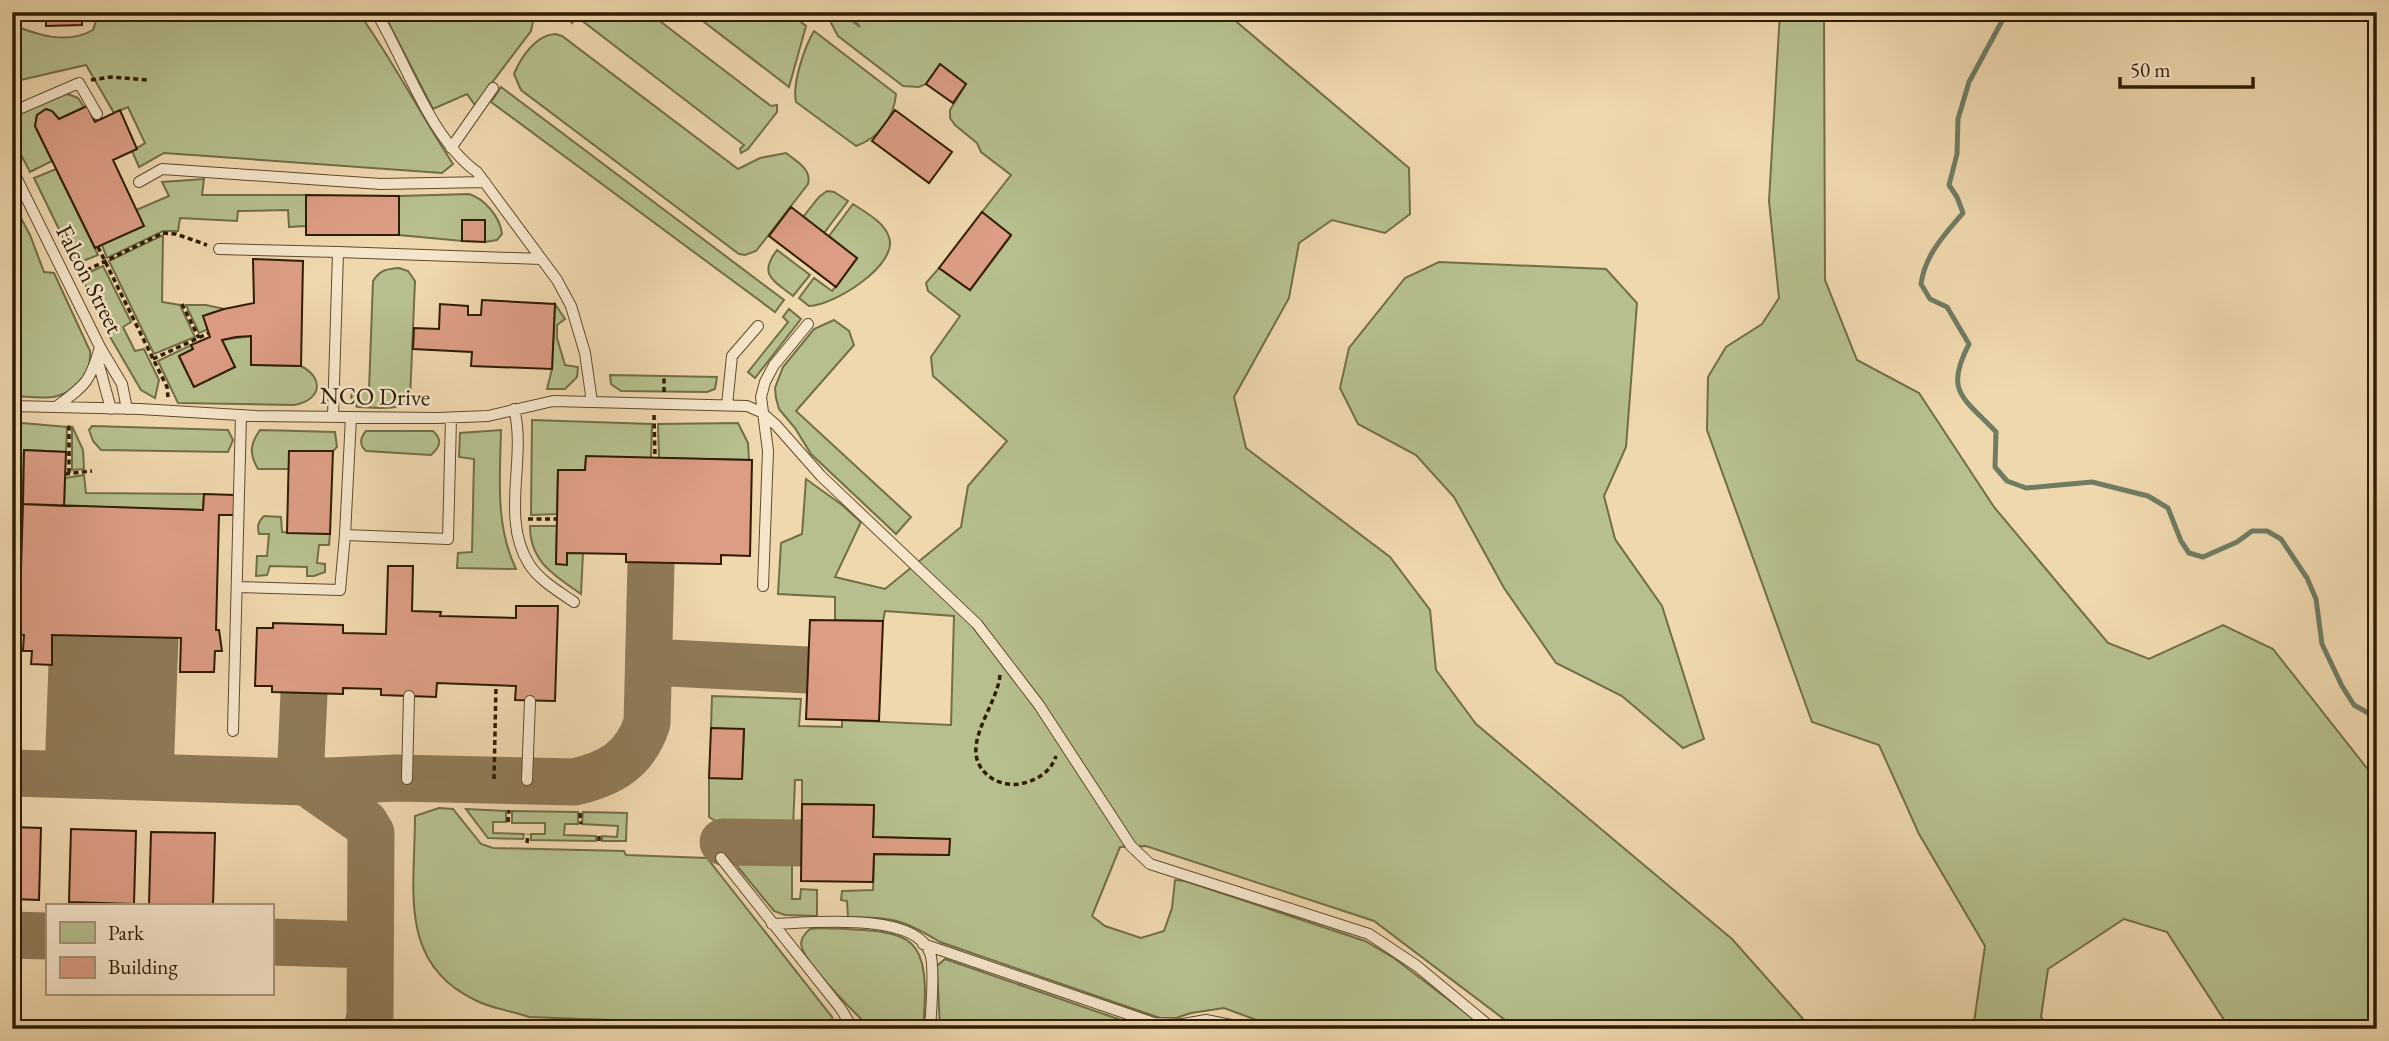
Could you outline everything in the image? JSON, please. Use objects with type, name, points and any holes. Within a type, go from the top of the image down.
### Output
[{"type":"lane","points":[[376,12],[443,138],[462,161],[485,182],[541,259],[571,306],[585,353],[592,402]]},
{"type":"lane","points":[[12,111],[79,83],[97,114]]},
{"type":"lane","points":[[451,148],[493,88]]},
{"type":"lane","name":"Falcon Street","points":[[12,169],[100,347],[122,384],[127,409]]},
{"type":"lane","points":[[139,182],[163,169],[381,184],[485,182]]},
{"type":"lane","points":[[219,249],[541,259]]},
{"type":"lane","points":[[333,417],[338,252]]},
{"type":"lane","points":[[763,586],[768,451],[761,397],[774,365],[808,324]]},
{"type":"lane","points":[[732,406],[732,356],[758,326]]},
{"type":"lane","points":[[56,407],[79,390],[93,374],[100,347]]},
{"type":"lane","points":[[97,358],[111,409]]},
{"type":"lane","name":"NCO Drive","points":[[12,406],[241,415],[451,418],[488,416],[553,401],[747,406],[761,412]]},
{"type":"lane","points":[[514,409],[518,439],[517,519],[521,546],[529,564],[545,582],[573,602]]},
{"type":"lane","points":[[761,412],[821,476],[977,624],[1058,733],[1131,846],[1150,864],[1369,933],[1417,966],[1493,1029]]},
{"type":"lane","points":[[233,731],[241,415]]},
{"type":"lane","points":[[237,587],[340,590],[351,417]]},
{"type":"lane","points":[[345,535],[448,539],[451,418]]},
{"type":"lane","points":[[407,779],[408,696]]},
{"type":"lane","points":[[527,780],[530,701]]},
{"type":"lane","points":[[721,858],[841,1009],[853,1029]]},
{"type":"lane","points":[[772,924],[877,923],[898,927],[917,936],[930,953],[930,1029]]},
{"type":"lane","points":[[923,944],[1154,1023],[1183,1024],[1206,1020],[1252,1029]]},
{"type":"path","points":[[79,83],[111,77],[148,80]]},
{"type":"path","points":[[67,280],[163,233],[176,234],[219,249]]},
{"type":"path","points":[[98,247],[167,387],[169,412]]},
{"type":"path","points":[[182,303],[200,338]]},
{"type":"path","points":[[153,359],[209,333]]},
{"type":"path","points":[[654,404],[655,458]]},
{"type":"path","points":[[69,422],[67,473],[92,471]]},
{"type":"path","points":[[517,519],[557,519]]},
{"type":"path","points":[[995,646],[1000,665],[1000,680],[976,744],[976,761],[984,773],[998,782],[1018,785],[1037,779],[1054,761],[1058,750],[1058,733]]},
{"type":"path","points":[[494,779],[496,685]]},
{"type":"path","points":[[508,822],[509,810]]},
{"type":"path","points":[[580,813],[580,824]]},
{"type":"path","points":[[527,843],[528,834]]},
{"type":"path","points":[[599,836],[599,844]]},
{"type":"green space","points":[[99,12],[358,12],[453,164],[442,173],[164,153],[139,167],[132,151],[145,143],[128,107],[114,113],[86,65],[12,82],[12,25],[52,37],[73,37],[93,30]]},
{"type":"green space","points":[[383,12],[535,12],[531,31],[475,105],[467,94],[433,109]]},
{"type":"green space","points":[[571,12],[648,12],[771,106],[777,105],[777,112],[748,149],[741,153],[740,149],[744,145],[577,17],[572,23],[568,18]]},
{"type":"green space","points":[[691,12],[788,12],[806,26],[789,87]]},
{"type":"green space","points":[[836,12],[840,12],[860,27],[848,12],[1225,12],[1409,168],[1410,214],[1385,233],[1332,220],[1299,243],[1289,298],[1234,397],[1246,448],[1390,557],[1430,610],[1436,670],[1476,724],[1732,939],[1812,1029],[1517,1029],[1374,921],[1146,846],[1120,847],[1092,916],[1105,926],[1141,938],[1164,931],[1172,908],[1175,880],[1185,881],[1365,941],[1394,958],[1487,1029],[1281,1029],[1224,1008],[1176,1018],[1160,1018],[940,942],[906,924],[887,919],[848,917],[847,901],[841,900],[842,891],[873,890],[874,854],[949,855],[950,839],[873,837],[874,805],[802,804],[802,780],[795,780],[793,828],[724,826],[709,817],[709,778],[742,779],[744,730],[711,728],[712,696],[801,699],[799,726],[842,727],[842,720],[951,725],[954,616],[885,611],[883,621],[835,620],[835,597],[778,594],[781,543],[802,534],[806,479],[861,522],[835,577],[885,589],[961,527],[968,486],[1007,441],[933,376],[931,357],[960,316],[928,291],[926,283],[939,268],[970,290],[1011,236],[982,212],[1011,175],[981,152],[977,143],[950,118],[950,110],[966,84],[940,65],[926,84],[919,87],[903,86],[838,36],[831,23]]},
{"type":"green space","points":[[1780,12],[1824,12],[1825,280],[1857,360],[1919,393],[1994,507],[2108,643],[2149,659],[2223,625],[2273,649],[2377,781],[2377,1029],[2230,1029],[2167,932],[2124,919],[2048,969],[2041,1017],[2050,1029],[1973,1029],[1985,946],[1919,834],[1879,745],[1812,722],[1707,430],[1708,377],[1726,347],[1762,324],[1779,298],[1769,201]]},
{"type":"green space","points":[[814,31],[896,94],[889,119],[884,126],[872,138],[856,146],[796,102],[800,66]]},
{"type":"green space","points":[[555,34],[562,36],[738,169],[760,158],[786,153],[802,166],[808,174],[808,184],[756,251],[739,254],[521,90],[514,74],[521,61],[530,48],[542,38]]},
{"type":"green space","points":[[501,87],[784,300],[775,312],[491,102]]},
{"type":"green space","points":[[68,94],[78,98],[84,107],[59,119],[46,109],[37,115],[35,126],[52,161],[30,172],[12,138],[12,116]]},
{"type":"green space","points":[[56,169],[98,255],[76,264],[34,178]]},
{"type":"green space","points":[[204,179],[202,195],[306,195],[306,226],[289,227],[288,210],[238,211],[237,221],[180,218],[178,231],[163,231],[107,258],[102,245],[136,210],[169,196],[162,182]]},
{"type":"green space","points":[[827,191],[834,192],[848,201],[824,233],[803,217]]},
{"type":"green space","points":[[469,194],[486,204],[495,215],[502,234],[497,240],[485,242],[485,220],[463,220],[462,241],[399,235],[399,196]]},
{"type":"green space","points":[[12,201],[30,235],[44,272],[54,273],[90,351],[89,366],[78,385],[52,397],[12,396]]},
{"type":"green space","points":[[853,204],[874,218],[887,232],[889,248],[884,260],[862,282],[847,292],[809,306],[799,298],[814,278],[832,291],[857,259],[829,236]]},
{"type":"green space","points":[[163,235],[162,302],[180,305],[195,337],[154,354],[109,261]]},
{"type":"green space","points":[[777,250],[810,275],[793,296],[774,281],[768,271],[771,258]]},
{"type":"green space","points":[[1439,262],[1606,269],[1637,303],[1626,447],[1604,496],[1615,539],[1662,606],[1704,739],[1683,748],[1622,696],[1556,663],[1504,588],[1454,497],[1416,455],[1358,424],[1340,388],[1349,348],[1405,278]]},
{"type":"green space","points":[[103,266],[131,322],[123,327],[135,351],[144,349],[159,380],[155,398],[141,390],[109,335],[81,276]]},
{"type":"green space","points":[[399,268],[408,271],[415,281],[410,399],[400,406],[357,407],[351,397],[353,391],[369,390],[373,281],[384,271]]},
{"type":"green space","points":[[555,304],[565,319],[557,325],[557,338],[565,365],[578,367],[577,377],[565,389],[547,389],[552,369]]},
{"type":"green space","points":[[186,305],[224,309],[203,316],[209,329],[199,333]]},
{"type":"green space","points":[[789,309],[801,319],[755,378],[748,372],[788,322],[783,317]]},
{"type":"green space","points":[[834,320],[849,331],[854,345],[796,411],[911,517],[896,534],[811,454],[779,409],[775,388],[783,367],[814,329]]},
{"type":"green space","points":[[251,336],[251,365],[301,366],[309,371],[317,383],[317,389],[310,399],[294,405],[178,403],[158,361],[191,345],[193,349],[179,357],[194,387],[235,367],[222,340]]},
{"type":"green space","points":[[610,375],[717,377],[715,389],[707,392],[621,391],[611,384]]},
{"type":"green space","points":[[532,420],[652,424],[651,458],[586,457],[585,470],[558,470],[557,514],[531,515]]},
{"type":"green space","points":[[22,423],[67,427],[66,452],[24,450],[22,526],[13,525],[12,471],[14,441]]},
{"type":"green space","points":[[738,423],[748,443],[749,460],[659,458],[658,424]]},
{"type":"green space","points":[[72,426],[83,450],[84,469],[72,470]]},
{"type":"green space","points":[[92,426],[228,430],[233,440],[228,452],[101,450],[93,441],[89,430]]},
{"type":"green space","points":[[260,430],[335,432],[337,447],[333,451],[290,451],[289,469],[258,469],[252,449]]},
{"type":"green space","points":[[501,430],[502,519],[509,553],[516,569],[457,568],[458,553],[472,552],[474,459],[459,457],[460,433]]},
{"type":"green space","points":[[366,431],[433,431],[439,443],[431,455],[366,451],[361,441]]},
{"type":"green space","points":[[84,475],[86,493],[204,494],[203,510],[64,506],[65,478]]},
{"type":"green space","points":[[264,516],[281,517],[282,532],[330,534],[329,545],[319,545],[317,563],[325,564],[325,572],[307,576],[307,567],[270,566],[267,575],[256,576],[257,556],[267,556],[269,534],[259,534],[258,529]]},
{"type":"green space","points":[[530,526],[557,526],[556,564],[567,564],[567,553],[583,553],[581,594],[553,574],[539,558],[534,549]]},
{"type":"green space","points":[[439,808],[453,809],[481,844],[493,848],[624,851],[626,855],[707,858],[832,1017],[835,1028],[529,1017],[477,1001],[451,985],[434,967],[422,946],[416,922],[413,871],[415,816]]},
{"type":"green space","points":[[466,809],[506,811],[506,822],[493,822],[493,833],[524,834],[523,839],[488,838]]},
{"type":"green space","points":[[512,811],[578,812],[578,824],[565,824],[564,835],[596,836],[596,841],[531,840],[531,834],[545,834],[545,823],[512,823]]},
{"type":"green space","points":[[583,812],[627,813],[626,841],[602,841],[602,836],[617,837],[618,826],[582,824]]},
{"type":"green space","points":[[736,859],[792,861],[792,899],[800,899],[801,889],[817,890],[817,916],[785,915],[774,911],[737,866]]},
{"type":"green space","points":[[810,929],[876,931],[895,935],[909,942],[918,953],[923,971],[923,1029],[871,1029],[833,990],[806,956],[801,945],[803,937]]},
{"type":"green space","points":[[945,959],[1147,1029],[940,1029],[937,966]]},
{"type":"building","points":[[46,12],[82,12],[82,25],[46,26]]},
{"type":"building","points":[[940,64],[966,84],[953,103],[926,84]]},
{"type":"building","points":[[87,106],[95,122],[120,110],[137,149],[113,160],[144,226],[95,248],[35,126],[37,115],[46,109],[59,119]]},
{"type":"building","points":[[895,110],[952,152],[929,183],[872,141]]},
{"type":"building","points":[[306,195],[399,196],[399,235],[306,235]]},
{"type":"building","points":[[791,207],[857,258],[836,287],[769,236]]},
{"type":"building","points":[[982,212],[1011,235],[970,290],[939,268]]},
{"type":"building","points":[[462,220],[485,220],[485,242],[462,241]]},
{"type":"building","points":[[253,259],[303,261],[301,366],[251,365],[251,336],[236,337],[222,340],[235,367],[194,387],[179,356],[193,349],[191,345],[210,337],[203,316],[254,303]]},
{"type":"building","points":[[482,300],[555,304],[552,369],[471,366],[472,352],[413,349],[414,328],[439,329],[440,304],[468,306],[468,315],[481,315]]},
{"type":"building","points":[[24,450],[66,452],[64,506],[23,504]]},
{"type":"building","points":[[289,451],[333,451],[330,534],[287,533]]},
{"type":"building","points":[[586,456],[752,460],[750,556],[721,555],[721,564],[626,562],[626,554],[567,553],[567,565],[556,564],[558,470],[585,470]]},
{"type":"building","points":[[204,494],[235,495],[235,515],[219,515],[216,630],[219,630],[222,651],[215,651],[214,672],[180,672],[181,638],[52,635],[52,665],[31,664],[32,651],[23,651],[24,635],[19,634],[23,504],[203,510]]},
{"type":"building","points":[[388,566],[413,566],[412,611],[441,612],[440,616],[516,618],[516,606],[558,606],[555,701],[515,700],[516,686],[437,683],[436,697],[381,695],[381,689],[343,688],[343,694],[272,692],[272,686],[255,686],[257,628],[273,628],[273,623],[343,625],[343,633],[386,634]]},
{"type":"building","points":[[810,620],[883,621],[879,721],[806,719]]},
{"type":"building","points":[[711,728],[744,729],[742,779],[709,778]]},
{"type":"building","points":[[802,804],[874,805],[873,837],[950,839],[949,855],[874,854],[873,882],[801,881]]},
{"type":"building","points":[[12,827],[41,828],[39,900],[12,899]]},
{"type":"building","points":[[71,829],[136,831],[134,904],[69,902]]},
{"type":"building","points":[[151,832],[215,833],[213,904],[149,904]]},
{"type":"waterway","points":[[2010,12],[2002,21],[1969,82],[1958,119],[1957,154],[1949,185],[1963,213],[1942,237],[1931,255],[1921,284],[1930,299],[1947,307],[1969,344],[1958,373],[1958,384],[1966,401],[1996,432],[1995,467],[2007,481],[2026,488],[2092,482],[2148,496],[2168,508],[2181,541],[2189,553],[2203,557],[2237,542],[2252,531],[2267,531],[2281,539],[2307,578],[2316,599],[2322,644],[2342,686],[2354,705],[2377,718]]},
{"type":"taxiway","points":[[306,782],[397,778],[574,782],[610,770],[636,747],[647,723],[651,563]]},
{"type":"taxiway","points":[[68,774],[73,636]]},
{"type":"taxiway","points":[[111,776],[114,636]]},
{"type":"taxiway","points":[[150,777],[155,637]]},
{"type":"taxiway","points":[[649,662],[808,670]]},
{"type":"taxiway","points":[[300,782],[304,693]]},
{"type":"taxiway","points":[[12,773],[306,782],[365,823],[371,833],[370,1016],[367,1029]]},
{"type":"taxiway","points":[[723,842],[802,843]]},
{"type":"taxiway","points":[[12,935],[46,936]]},
{"type":"taxiway","points":[[273,942],[370,945]]}]
